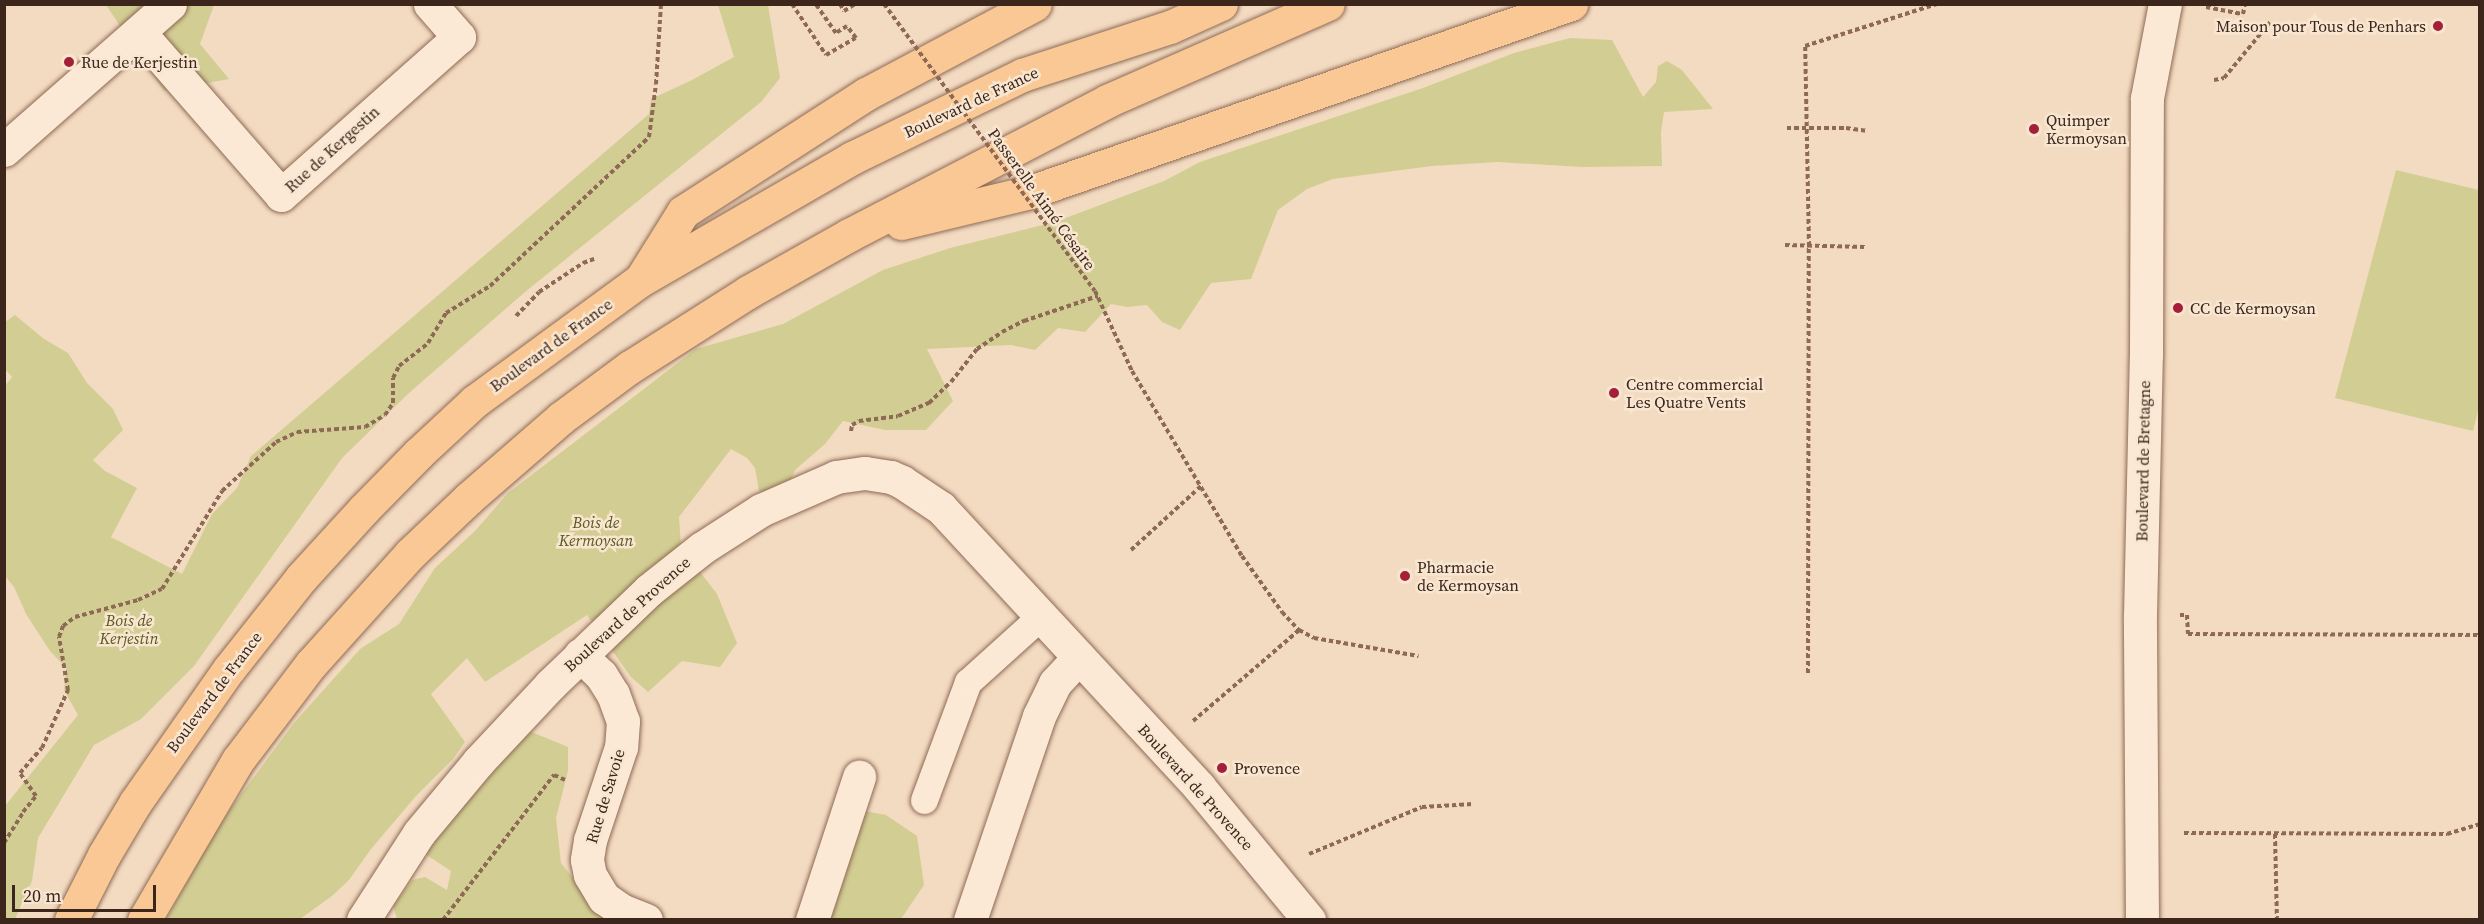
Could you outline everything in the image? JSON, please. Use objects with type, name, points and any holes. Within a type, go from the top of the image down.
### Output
[{"type":"main road","points":[[639,280],[682,212],[866,94],[1035,4]]},
{"type":"main road","name":"Boulevard de France","points":[[72,920],[104,855],[141,794],[229,669],[301,578],[419,453],[475,401],[639,280],[852,158],[1022,75],[1170,27],[1221,4]]},
{"type":"main road","points":[[144,920],[238,760],[310,664],[410,554],[561,418],[630,367],[747,292],[849,235],[1107,101],[1328,4]]},
{"type":"main road","points":[[849,235],[1030,192],[1571,4]]},
{"type":"street","points":[[4,150],[170,4]]},
{"type":"street","name":"Rue de Kergestin","points":[[139,32],[281,195],[459,37],[430,4]]},
{"type":"street","name":"Boulevard de Bretagne","points":[[2142,920],[2140,615],[2146,355],[2147,99],[2165,4]]},
{"type":"street","name":"Boulevard de Provence","points":[[363,920],[439,808],[504,732],[580,655],[649,590],[731,529],[791,495],[847,475],[865,474],[891,477],[941,508],[1162,747],[1277,879],[1309,920]]},
{"type":"street","name":"Rue de Savoie","points":[[580,655],[601,675],[613,694],[623,721],[621,747],[590,840],[587,860],[590,875],[604,898],[621,910],[646,920]]},
{"type":"street","points":[[970,920],[1042,708],[1055,683],[1079,657]]},
{"type":"street","points":[[812,920],[859,777]]},
{"type":"lane","points":[[924,800],[968,682],[1041,616]]},
{"type":"path","points":[[4,843],[36,796],[20,773],[42,748],[68,690],[59,637],[63,626],[75,617],[138,600],[162,589],[222,491],[276,442],[297,432],[365,427],[385,415],[393,403],[393,378],[399,366],[428,343],[446,313],[490,286],[649,137],[656,84],[661,4]]},
{"type":"path","points":[[792,4],[826,55],[856,38],[847,26],[836,33],[816,4]]},
{"type":"path","points":[[840,4],[844,11],[855,4]]},
{"type":"path","name":"Passerelle Aimé Césaire","points":[[884,4],[1096,294],[1132,371],[1242,556],[1282,612],[1299,630]]},
{"type":"path","points":[[1808,673],[1809,246],[1805,46],[1937,4]]},
{"type":"path","points":[[2203,7],[2243,14],[2245,4]]},
{"type":"path","points":[[2214,80],[2224,78],[2271,21]]},
{"type":"path","points":[[1786,128],[1846,128],[1868,131]]},
{"type":"path","points":[[994,201],[1041,136]]},
{"type":"path","points":[[1785,245],[1865,247]]},
{"type":"path","points":[[847,475],[852,425],[859,420],[898,416],[919,410],[940,394],[977,349],[1002,332],[1024,321],[1096,294]]},
{"type":"path","points":[[1131,550],[1201,486]]},
{"type":"path","points":[[2140,615],[2187,615],[2188,634],[2480,635]]},
{"type":"path","points":[[1162,747],[1299,630],[1329,642],[1418,656]]},
{"type":"path","points":[[443,920],[554,775],[604,797]]},
{"type":"path","points":[[1277,879],[1296,860],[1422,807],[1473,804]]},
{"type":"path","points":[[2142,832],[2447,834],[2480,824]]},
{"type":"path","points":[[2275,834],[2277,920]]},
{"type":"green space","points":[[106,5],[214,5],[200,44],[229,79],[164,91]]},
{"type":"green space","name":"Bois de Kerjestin","points":[[718,5],[768,5],[780,78],[761,102],[525,292],[409,393],[342,458],[194,666],[141,719],[94,745],[38,838],[32,881],[15,919],[5,919],[5,806],[78,715],[64,690],[66,668],[50,651],[26,614],[14,587],[5,576],[4,387],[12,377],[5,369],[5,322],[15,315],[44,339],[68,353],[87,383],[113,409],[123,430],[93,460],[105,471],[137,488],[111,537],[182,574],[212,514],[237,488],[251,456],[649,114],[651,99],[734,57]]},
{"type":"green space","name":"Bois de Kermoysan","points":[[1570,38],[1612,40],[1643,97],[1656,82],[1658,66],[1667,61],[1682,70],[1713,109],[1664,112],[1661,132],[1662,166],[1582,167],[1498,162],[1432,166],[1333,179],[1307,189],[1278,210],[1251,279],[1211,283],[1180,330],[1162,322],[1147,305],[1127,307],[1111,304],[1085,332],[1058,328],[1035,350],[1011,345],[927,349],[953,401],[926,430],[885,430],[843,421],[825,444],[795,470],[788,487],[773,496],[759,491],[755,468],[747,458],[731,449],[679,517],[681,547],[717,594],[737,643],[720,667],[682,661],[648,692],[631,677],[587,615],[485,682],[467,658],[431,694],[465,742],[453,759],[416,796],[371,849],[349,880],[332,896],[300,919],[166,920],[217,827],[294,723],[360,649],[399,624],[435,568],[475,531],[508,493],[696,349],[783,324],[883,270],[950,248],[1055,222],[1164,181],[1200,162],[1423,88],[1514,53]]},
{"type":"green space","points":[[2396,170],[2479,190],[2480,403],[2473,431],[2335,398]]},
{"type":"green space","points":[[522,728],[568,747],[568,771],[556,818],[561,863],[606,919],[397,919],[393,906],[412,880],[425,877],[447,890],[451,871],[422,852]]},
{"type":"green space","points":[[859,810],[886,815],[917,836],[924,885],[901,919],[818,920]]},
{"type":"place","name":"Maison pour Tous de Penhars","points":[[2438,26]]},
{"type":"place","name":"Rue de Kerjestin","points":[[69,62]]},
{"type":"place","name":"Quimper Kermoysan","points":[[2034,129]]},
{"type":"place","name":"CC de Kermoysan","points":[[2178,308]]},
{"type":"place","name":"Centre commercial Les Quatre Vents","points":[[1614,393]]},
{"type":"place","name":"Pharmacie de Kermoysan","points":[[1405,576]]},
{"type":"place","name":"Provence","points":[[1222,768]]}]
